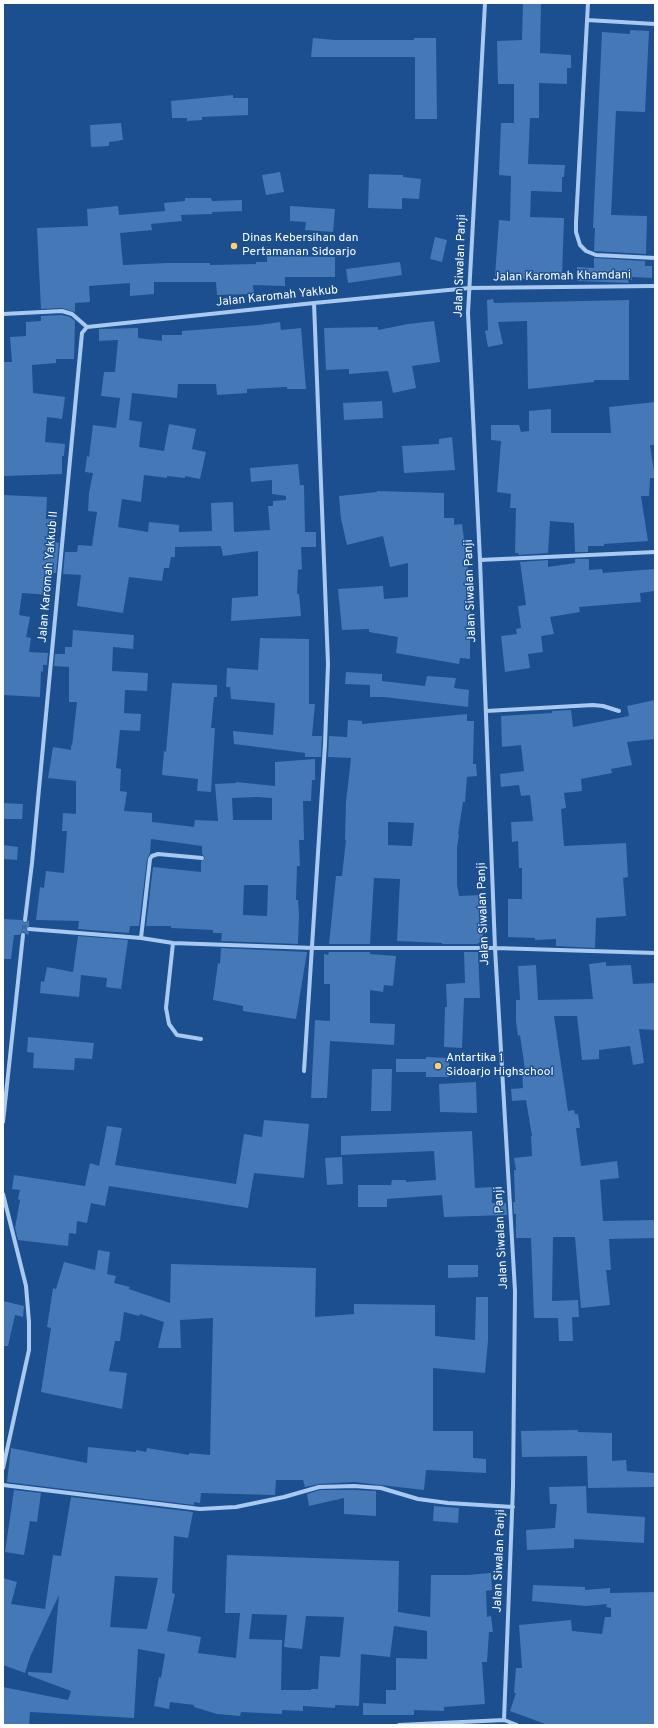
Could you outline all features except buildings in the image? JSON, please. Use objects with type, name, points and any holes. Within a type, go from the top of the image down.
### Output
[{"type":"street","name":"Jalan Siwalan Panji","points":[[485,3],[468,313],[480,560],[495,948],[515,1291],[513,1507],[504,1720]]},
{"type":"street","points":[[588,3],[576,232],[580,245],[586,252],[596,255],[655,258]]},
{"type":"street","points":[[587,20],[655,24]]},
{"type":"street","name":"Jalan Karomah Khamdani","points":[[469,288],[655,286]]},
{"type":"street","name":"Jalan Karomah Yakkub","points":[[86,327],[314,302],[469,288]]},
{"type":"street","points":[[304,1071],[313,948],[325,744],[328,664],[314,302]]},
{"type":"street","points":[[3,314],[62,311],[72,314],[86,327]]},
{"type":"street","name":"Jalan Karomah Yakkub II","points":[[25,920],[33,855],[82,333],[86,327]]},
{"type":"street","points":[[480,560],[655,552]]},
{"type":"street","points":[[486,711],[593,705],[603,706],[619,711]]},
{"type":"street","points":[[141,938],[150,859],[152,856],[158,854],[202,858]]},
{"type":"street","points":[[29,929],[141,938],[173,943],[313,948],[495,948],[655,953]]},
{"type":"street","points":[[3,1122],[23,935]]},
{"type":"street","points":[[173,943],[166,1008],[169,1024],[177,1035],[201,1039]]},
{"type":"street","points":[[3,1194],[26,1286],[29,1322],[29,1350],[3,1468]]},
{"type":"street","points":[[3,1485],[200,1509],[236,1507],[284,1497],[319,1487],[354,1486],[381,1488],[418,1498],[448,1503],[513,1507]]},
{"type":"street","points":[[399,1725],[504,1720],[517,1725]]},
{"type":"tunnel","points":[[23,935],[25,920]]},
{"type":"place","name":"Dinas Kebersihan dan Pertamanan Sidoarjo","points":[[234,246]]},
{"type":"place","name":"Antartika 1 Sidoarjo Highschool","points":[[438,1066]]}]
